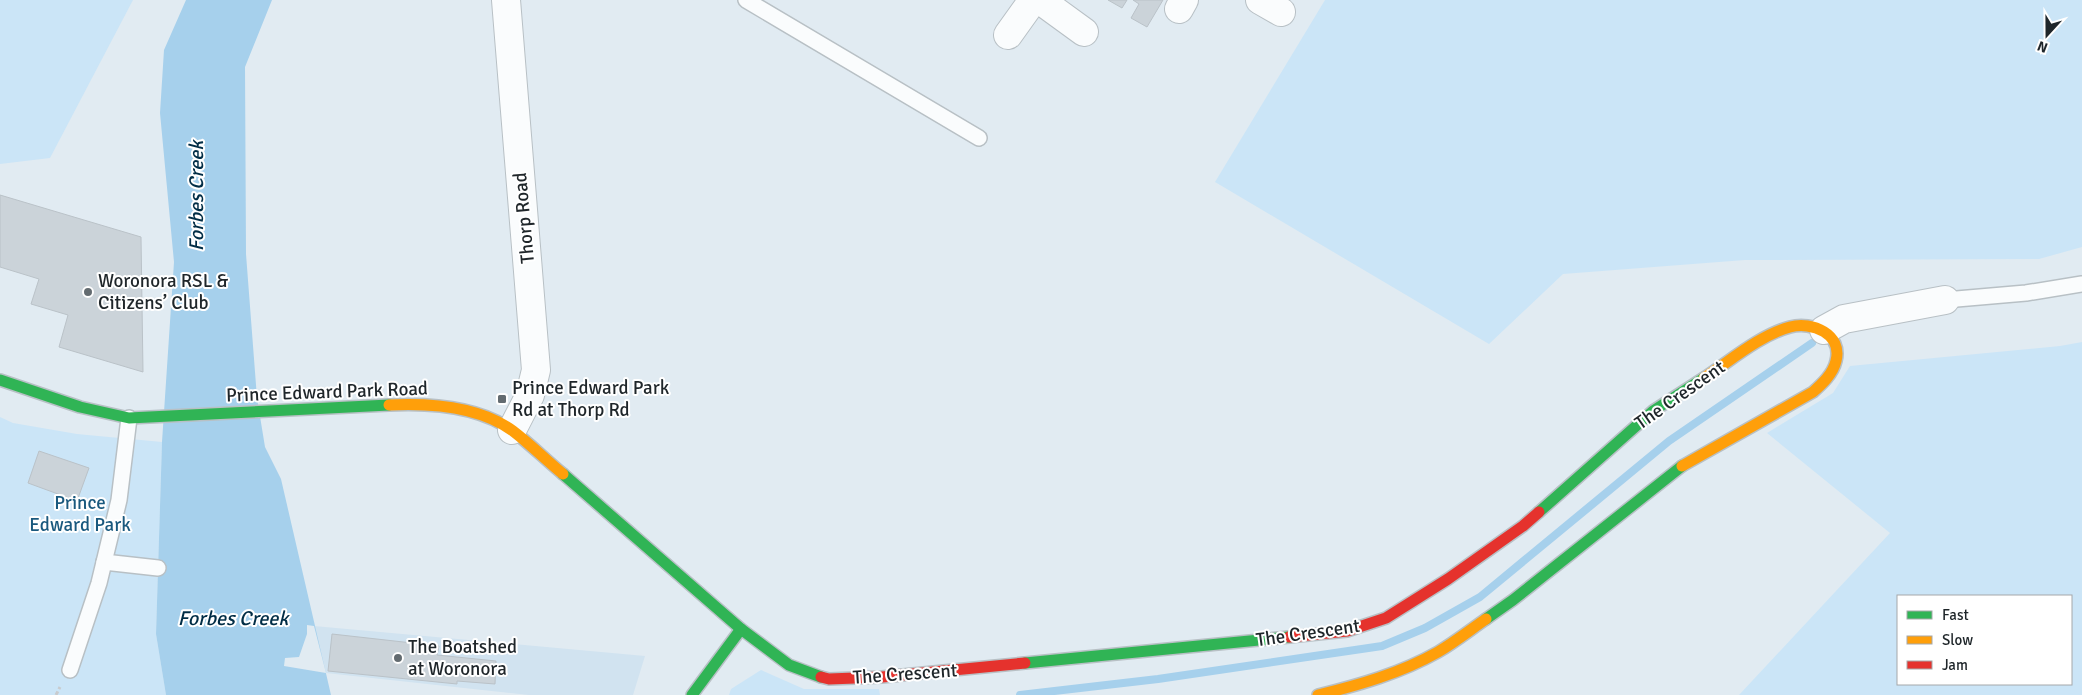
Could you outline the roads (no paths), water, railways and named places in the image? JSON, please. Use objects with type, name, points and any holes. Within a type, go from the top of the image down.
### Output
[{"type":"street","name":"Thorp Road","points":[[506,0],[536,370],[530,395],[512,430]]},
{"type":"street","points":[[1008,36],[1033,0]]},
{"type":"street","points":[[1040,0],[1084,32]]},
{"type":"street","points":[[1318,695],[1362,684],[1402,669],[1438,652],[1512,600],[1681,467],[1813,392],[1832,373],[1838,354],[1836,344],[1824,330],[1844,319],[1945,300]]},
{"type":"street","name":"The Crescent","points":[[741,629],[789,665],[807,673],[829,679],[882,677],[1314,635],[1365,626],[1386,618],[1448,579],[1523,526],[1653,411],[1773,333],[1794,326],[1810,325],[1824,330]]},
{"type":"street","name":"Prince Edward Park Road","points":[[0,380],[76,407],[129,418],[429,404],[444,405],[467,411],[512,430],[741,629]]},
{"type":"street","points":[[692,695],[741,629]]},
{"type":"lane","points":[[746,0],[979,138]]},
{"type":"lane","points":[[1945,300],[2026,293],[2082,284]]},
{"type":"lane","points":[[70,670],[104,562],[119,500],[129,418]]},
{"type":"lane","points":[[104,562],[158,568]]},
{"type":"water","name":"Forbes Creek","points":[[186,0],[272,0],[245,67],[246,254],[257,398],[265,447],[281,479],[331,695],[166,695],[156,634],[162,442],[174,262],[160,113],[164,50]]},
{"type":"waterway","points":[[1020,695],[1158,679],[1382,646],[1425,628],[1480,597],[1669,441],[1812,343]]},
{"type":"place","name":"Woronora RSL & Citizens’ Club","points":[[88,292]]},
{"type":"place","name":"Prince Edward Park Rd at Thorp Rd","points":[[502,399]]},
{"type":"place","name":"The Boatshed at Woronora","points":[[398,658]]},
{"type":"park label","name":"Prince Edward Park","points":[[80,514]]}]
